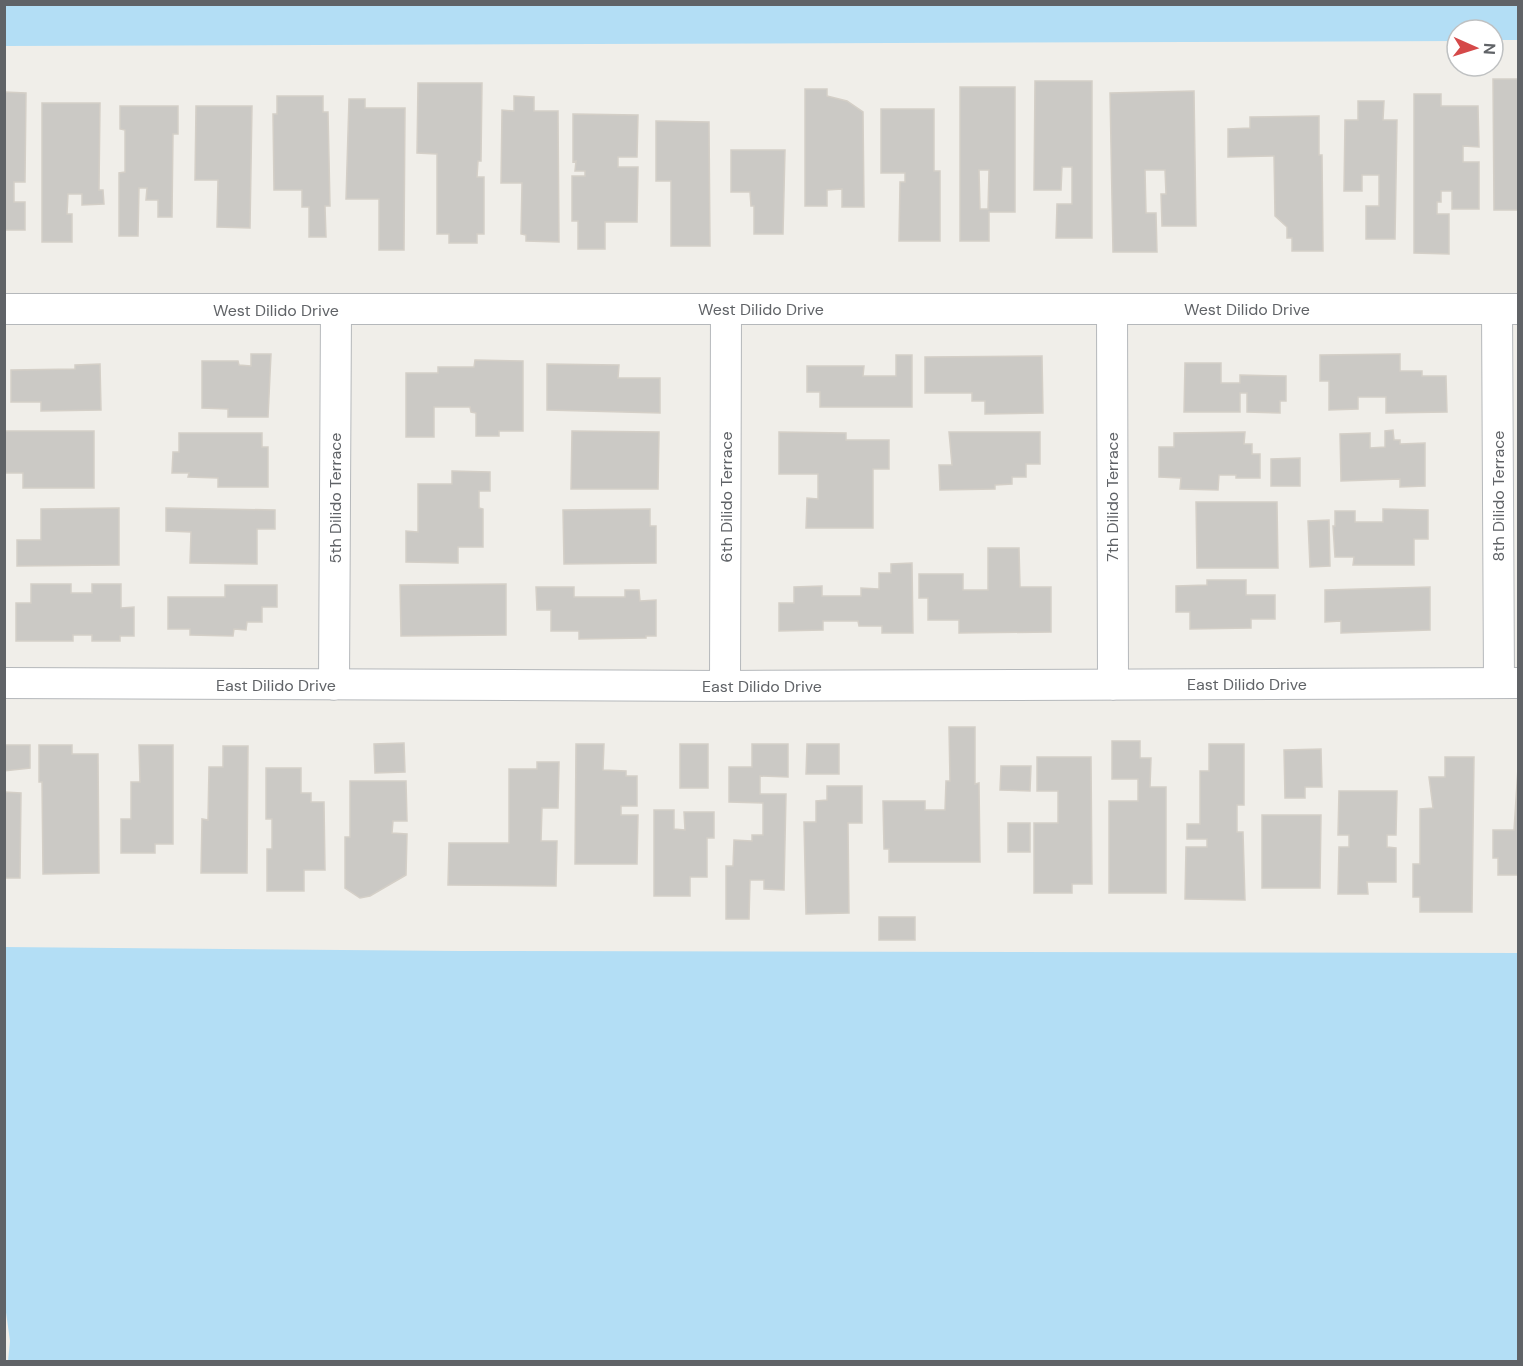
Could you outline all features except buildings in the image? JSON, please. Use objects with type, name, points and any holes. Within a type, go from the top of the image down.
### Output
[{"type":"street","name":"West Dilido Drive","points":[[4,309],[1508,309]]},
{"type":"street","name":"6th Dilido Terrace","points":[[725,686],[726,309]]},
{"type":"street","name":"7th Dilido Terrace","points":[[1112,309],[1113,685]]},
{"type":"street","name":"8th Dilido Terrace","points":[[1508,309],[1509,683]]},
{"type":"street","name":"5th Dilido Terrace","points":[[334,685],[336,310]]},
{"type":"street","name":"East Dilido Drive","points":[[4,683],[725,686],[1509,683]]},
{"type":"water","points":[[5,4],[1518,4],[1518,40],[1505,40],[1505,18],[1445,18],[1445,41],[4,46]]},
{"type":"water","points":[[4,947],[460,951],[1518,953],[1518,1361],[8,1361],[10,1341],[4,1298]]}]
